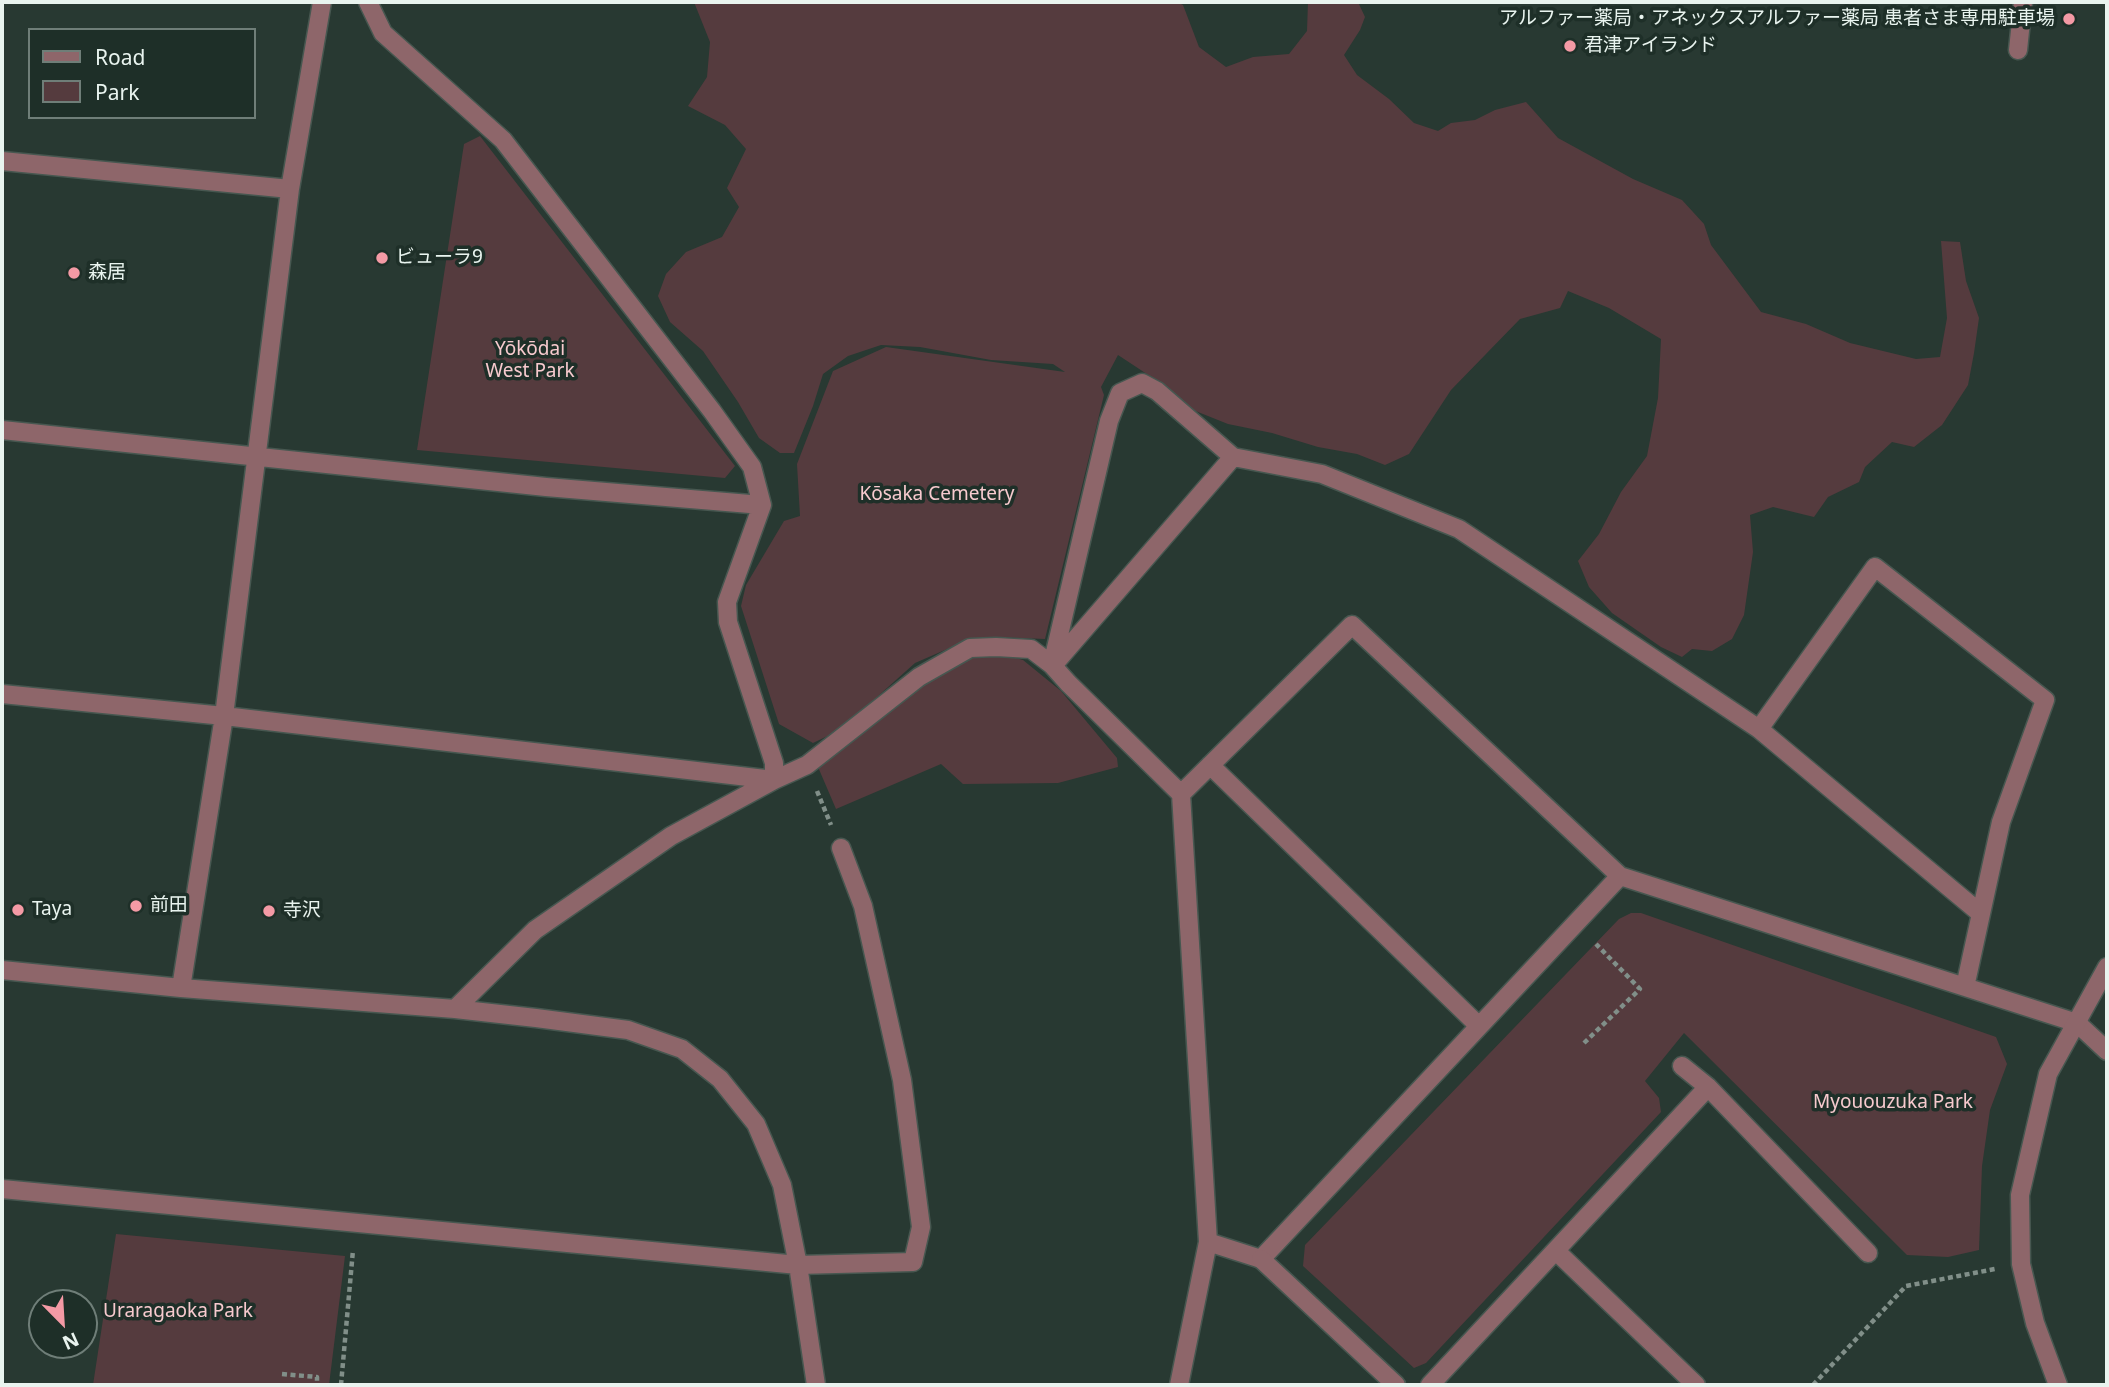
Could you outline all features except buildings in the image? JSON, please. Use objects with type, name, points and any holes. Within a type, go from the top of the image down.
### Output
[{"type":"street","points":[[181,988],[224,716],[290,189],[322,2]]},
{"type":"street","points":[[368,2],[383,33],[503,140],[752,467],[762,505],[727,602],[728,622],[774,763],[774,780]]},
{"type":"street","points":[[2018,50],[2023,2]]},
{"type":"street","points":[[2,161],[290,189]]},
{"type":"street","points":[[1052,665],[1109,421],[1120,393],[1142,383],[1157,391],[1233,457],[1322,474],[1459,529],[1759,729],[1980,913]]},
{"type":"street","points":[[2,430],[546,487],[762,505]]},
{"type":"street","points":[[1052,665],[1233,457]]},
{"type":"street","points":[[1759,729],[1875,568],[2045,701],[2001,822],[1965,987]]},
{"type":"street","points":[[1181,794],[1352,625],[1620,876],[2077,1023],[2107,1051]]},
{"type":"street","points":[[455,1009],[535,930],[671,836],[807,765],[919,677],[970,648],[1031,649],[1052,665],[1181,794],[1209,1242],[1179,1385]]},
{"type":"street","points":[[2,694],[224,716],[774,780]]},
{"type":"street","points":[[1210,765],[1479,1026]]},
{"type":"street","points":[[2,1189],[798,1265],[913,1262],[921,1227],[902,1080],[863,906],[841,848]]},
{"type":"street","points":[[1261,1259],[1620,876]]},
{"type":"street","points":[[2058,1385],[2035,1324],[2021,1265],[2020,1195],[2048,1074],[2107,967]]},
{"type":"street","points":[[2,970],[181,988],[455,1009],[628,1030],[682,1049],[720,1079],[756,1124],[782,1185],[798,1265],[816,1385]]},
{"type":"street","points":[[1682,1066],[1708,1087],[1868,1253]]},
{"type":"street","points":[[1430,1385],[1708,1087]]},
{"type":"street","points":[[1209,1242],[1261,1259],[1396,1385]]},
{"type":"street","points":[[1556,1251],[1696,1385]]},
{"type":"path","points":[[807,765],[841,848]]},
{"type":"path","points":[[1584,1043],[1640,989],[1618,966]]},
{"type":"path","points":[[341,1385],[356,1222]]},
{"type":"path","points":[[1813,1385],[1906,1286],[1997,1269]]},
{"type":"path","points":[[282,1374],[317,1377],[317,1385]]},
{"type":"green space","name":"Kōsaka Cemetery","points":[[694,2],[1177,2],[1183,5],[1199,47],[1226,67],[1253,57],[1289,54],[1307,31],[1308,2],[1358,2],[1365,17],[1344,55],[1357,75],[1389,99],[1414,123],[1438,131],[1451,123],[1475,120],[1495,110],[1526,102],[1558,138],[1633,179],[1682,200],[1704,224],[1711,245],[1761,312],[1806,324],[1850,343],[1916,359],[1940,357],[1947,318],[1941,241],[1960,242],[1966,281],[1979,318],[1968,385],[1942,425],[1914,447],[1892,442],[1865,467],[1859,482],[1828,497],[1814,517],[1773,507],[1750,515],[1753,552],[1744,615],[1732,639],[1712,651],[1692,649],[1682,657],[1661,647],[1612,613],[1589,587],[1578,561],[1599,534],[1621,492],[1647,456],[1658,398],[1661,339],[1609,308],[1568,291],[1560,308],[1520,319],[1451,390],[1409,454],[1385,465],[1357,454],[1228,424],[1188,408],[1162,384],[1118,355],[1101,387],[1104,395],[1045,639],[996,637],[968,640],[915,663],[840,730],[813,743],[779,724],[741,606],[746,585],[784,521],[800,516],[797,464],[833,371],[886,347],[1065,372],[1053,364],[991,360],[920,347],[881,345],[848,356],[823,374],[794,453],[780,453],[759,438],[703,351],[670,322],[658,296],[666,274],[686,252],[722,237],[739,207],[727,188],[746,149],[725,125],[688,106],[707,77],[710,42]]},
{"type":"green space","name":"Yōkōdai West Park","points":[[480,136],[735,466],[725,478],[417,450],[464,144]]},
{"type":"green space","points":[[995,652],[1023,660],[1061,691],[1117,758],[1118,767],[1058,783],[963,784],[941,764],[836,809],[818,767],[888,705],[970,655]]},
{"type":"green space","name":"Myououzuka Park","points":[[1631,913],[1641,913],[1996,1037],[2007,1064],[1990,1110],[1982,1166],[1979,1250],[1948,1257],[1907,1255],[1684,1033],[1645,1081],[1659,1098],[1661,1112],[1426,1363],[1414,1368],[1303,1266],[1305,1245],[1619,919]]},
{"type":"green space","name":"Uraragaoka Park","points":[[116,1234],[345,1256],[329,1385],[93,1385]]},
{"type":"place","name":"アルファー薬局・アネックスアルファー薬局 患者さま専用駐車場","points":[[2069,19]]},
{"type":"place","name":"君津アイランド","points":[[1570,46]]},
{"type":"place","name":"ビューラ9","points":[[382,258]]},
{"type":"place","name":"森居","points":[[74,273]]},
{"type":"place","name":"前田","points":[[136,906]]},
{"type":"place","name":"Taya","points":[[18,910]]},
{"type":"place","name":"寺沢","points":[[269,911]]}]
